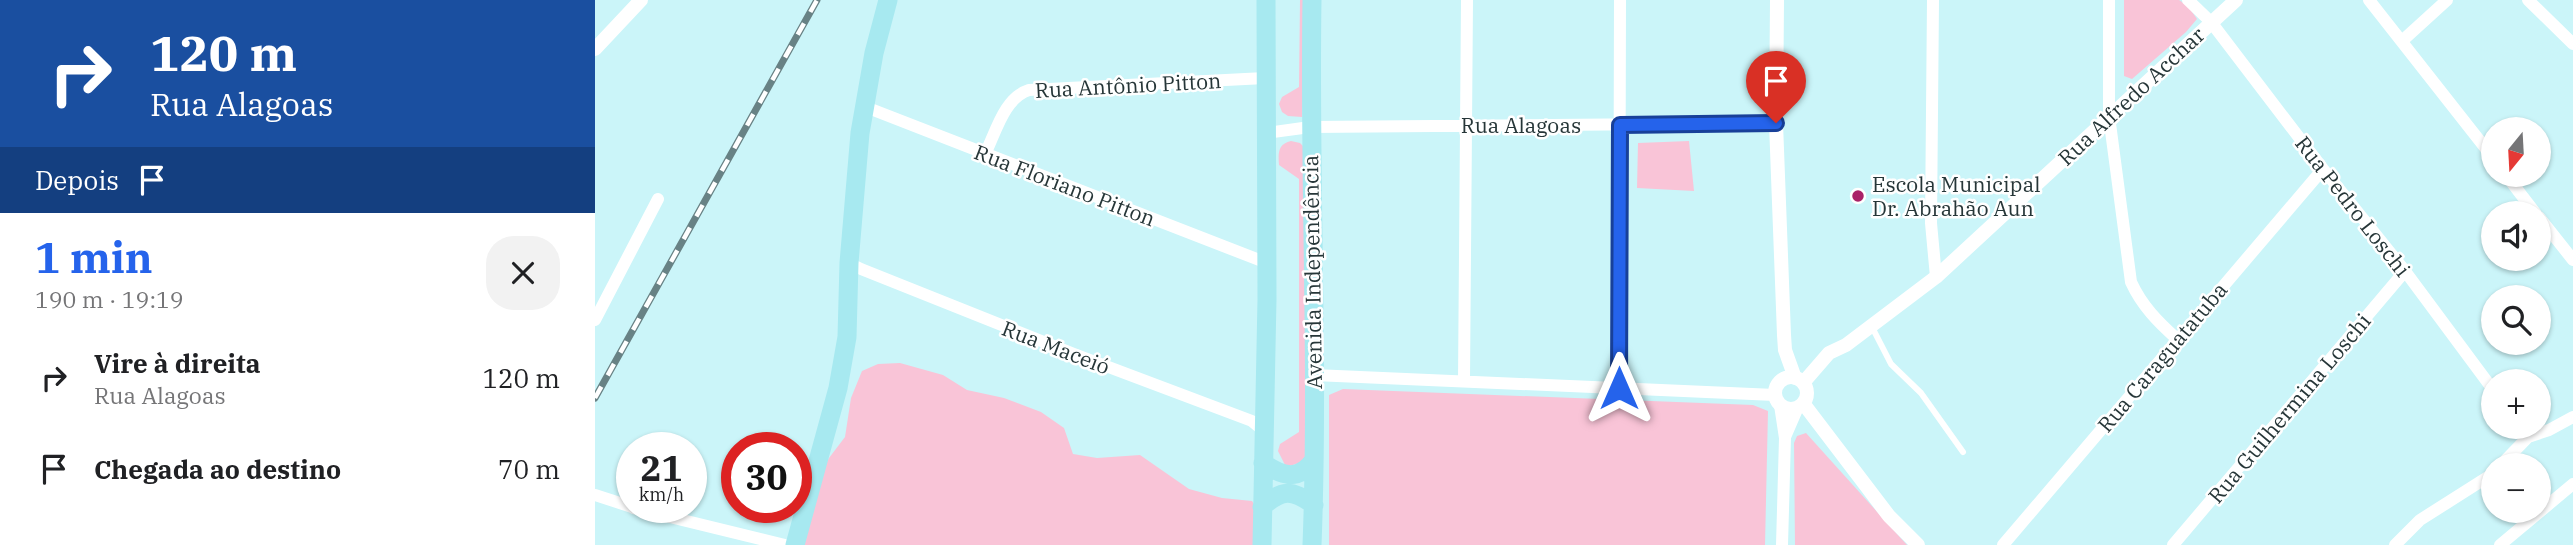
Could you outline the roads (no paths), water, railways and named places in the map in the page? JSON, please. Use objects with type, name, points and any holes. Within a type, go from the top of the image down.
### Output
[{"type":"main road","points":[[795,545],[838,388],[846,337],[849,262],[863,106],[888,0]]},
{"type":"main road","name":"Avenida Independência","points":[[1262,545],[1267,263],[1265,0]]},
{"type":"main road","name":"Avenida Independência","points":[[1312,0],[1312,545]]},
{"type":"main road","points":[[1263,463],[1272,470],[1293,475],[1306,471],[1314,460]]},
{"type":"main road","points":[[1262,507],[1273,497],[1289,492],[1302,496],[1314,505]]},
{"type":"street","points":[[595,49],[641,0]]},
{"type":"street","points":[[1464,381],[1467,0]]},
{"type":"street","points":[[1619,388],[1621,0]]},
{"type":"street","points":[[1777,0],[1776,123],[1785,350],[1778,395],[1785,438],[1782,545]]},
{"type":"street","points":[[1933,0],[1931,223],[1937,277]]},
{"type":"street","points":[[2109,0],[2109,116],[2131,282],[2151,315],[2176,339]]},
{"type":"street","name":"Rua Pedro Loschi","points":[[2188,0],[2211,22],[2405,271],[2481,373]]},
{"type":"street","name":"Rua Alfredo Acchar","points":[[1799,380],[1829,354],[1846,345],[1937,277],[2237,0]]},
{"type":"street","points":[[2369,0],[2481,142]]},
{"type":"street","points":[[2402,41],[2447,0]]},
{"type":"street","points":[[2528,0],[2573,44]]},
{"type":"street","name":"Rua Antônio Pitton","points":[[985,154],[1010,101],[1019,93],[1029,90],[1265,78]]},
{"type":"street","name":"Rua Floriano Pitton","points":[[863,106],[1267,263]]},
{"type":"street","name":"Rua Alagoas","points":[[1266,133],[1310,127],[1776,123]]},
{"type":"street","name":"Rua Caraguatatuba","points":[[2003,545],[2323,169]]},
{"type":"street","points":[[2516,187],[2527,201]]},
{"type":"street","points":[[595,320],[658,199]]},
{"type":"street","points":[[2551,232],[2573,260]]},
{"type":"street","name":"Rua Maceió","points":[[849,262],[861,270],[1074,355],[1252,421],[1263,430]]},
{"type":"street","name":"Rua Guilhermina Loschi","points":[[2173,545],[2405,271]]},
{"type":"street","points":[[1785,350],[1806,391],[1785,438]]},
{"type":"street","points":[[1314,375],[1778,395]]},
{"type":"street","points":[[1778,395],[1789,377],[1799,380]]},
{"type":"street","points":[[1778,395],[1786,408],[1801,405]]},
{"type":"street","points":[[1801,405],[1889,516],[1918,545]]},
{"type":"street","points":[[2551,429],[2573,417]]},
{"type":"street","points":[[2395,545],[2420,520],[2481,481]]},
{"type":"street","points":[[2500,545],[2573,484]]},
{"type":"street","points":[[595,495],[616,502]]},
{"type":"street","points":[[696,523],[785,545]]},
{"type":"lane","points":[[1871,326],[1891,364],[1921,393],[1963,452]]},
{"type":"railway","points":[[595,398],[817,0]]},
{"type":"place","name":"Escola Municipal Dr. Abrahão Aun","points":[[1858,196]]}]
